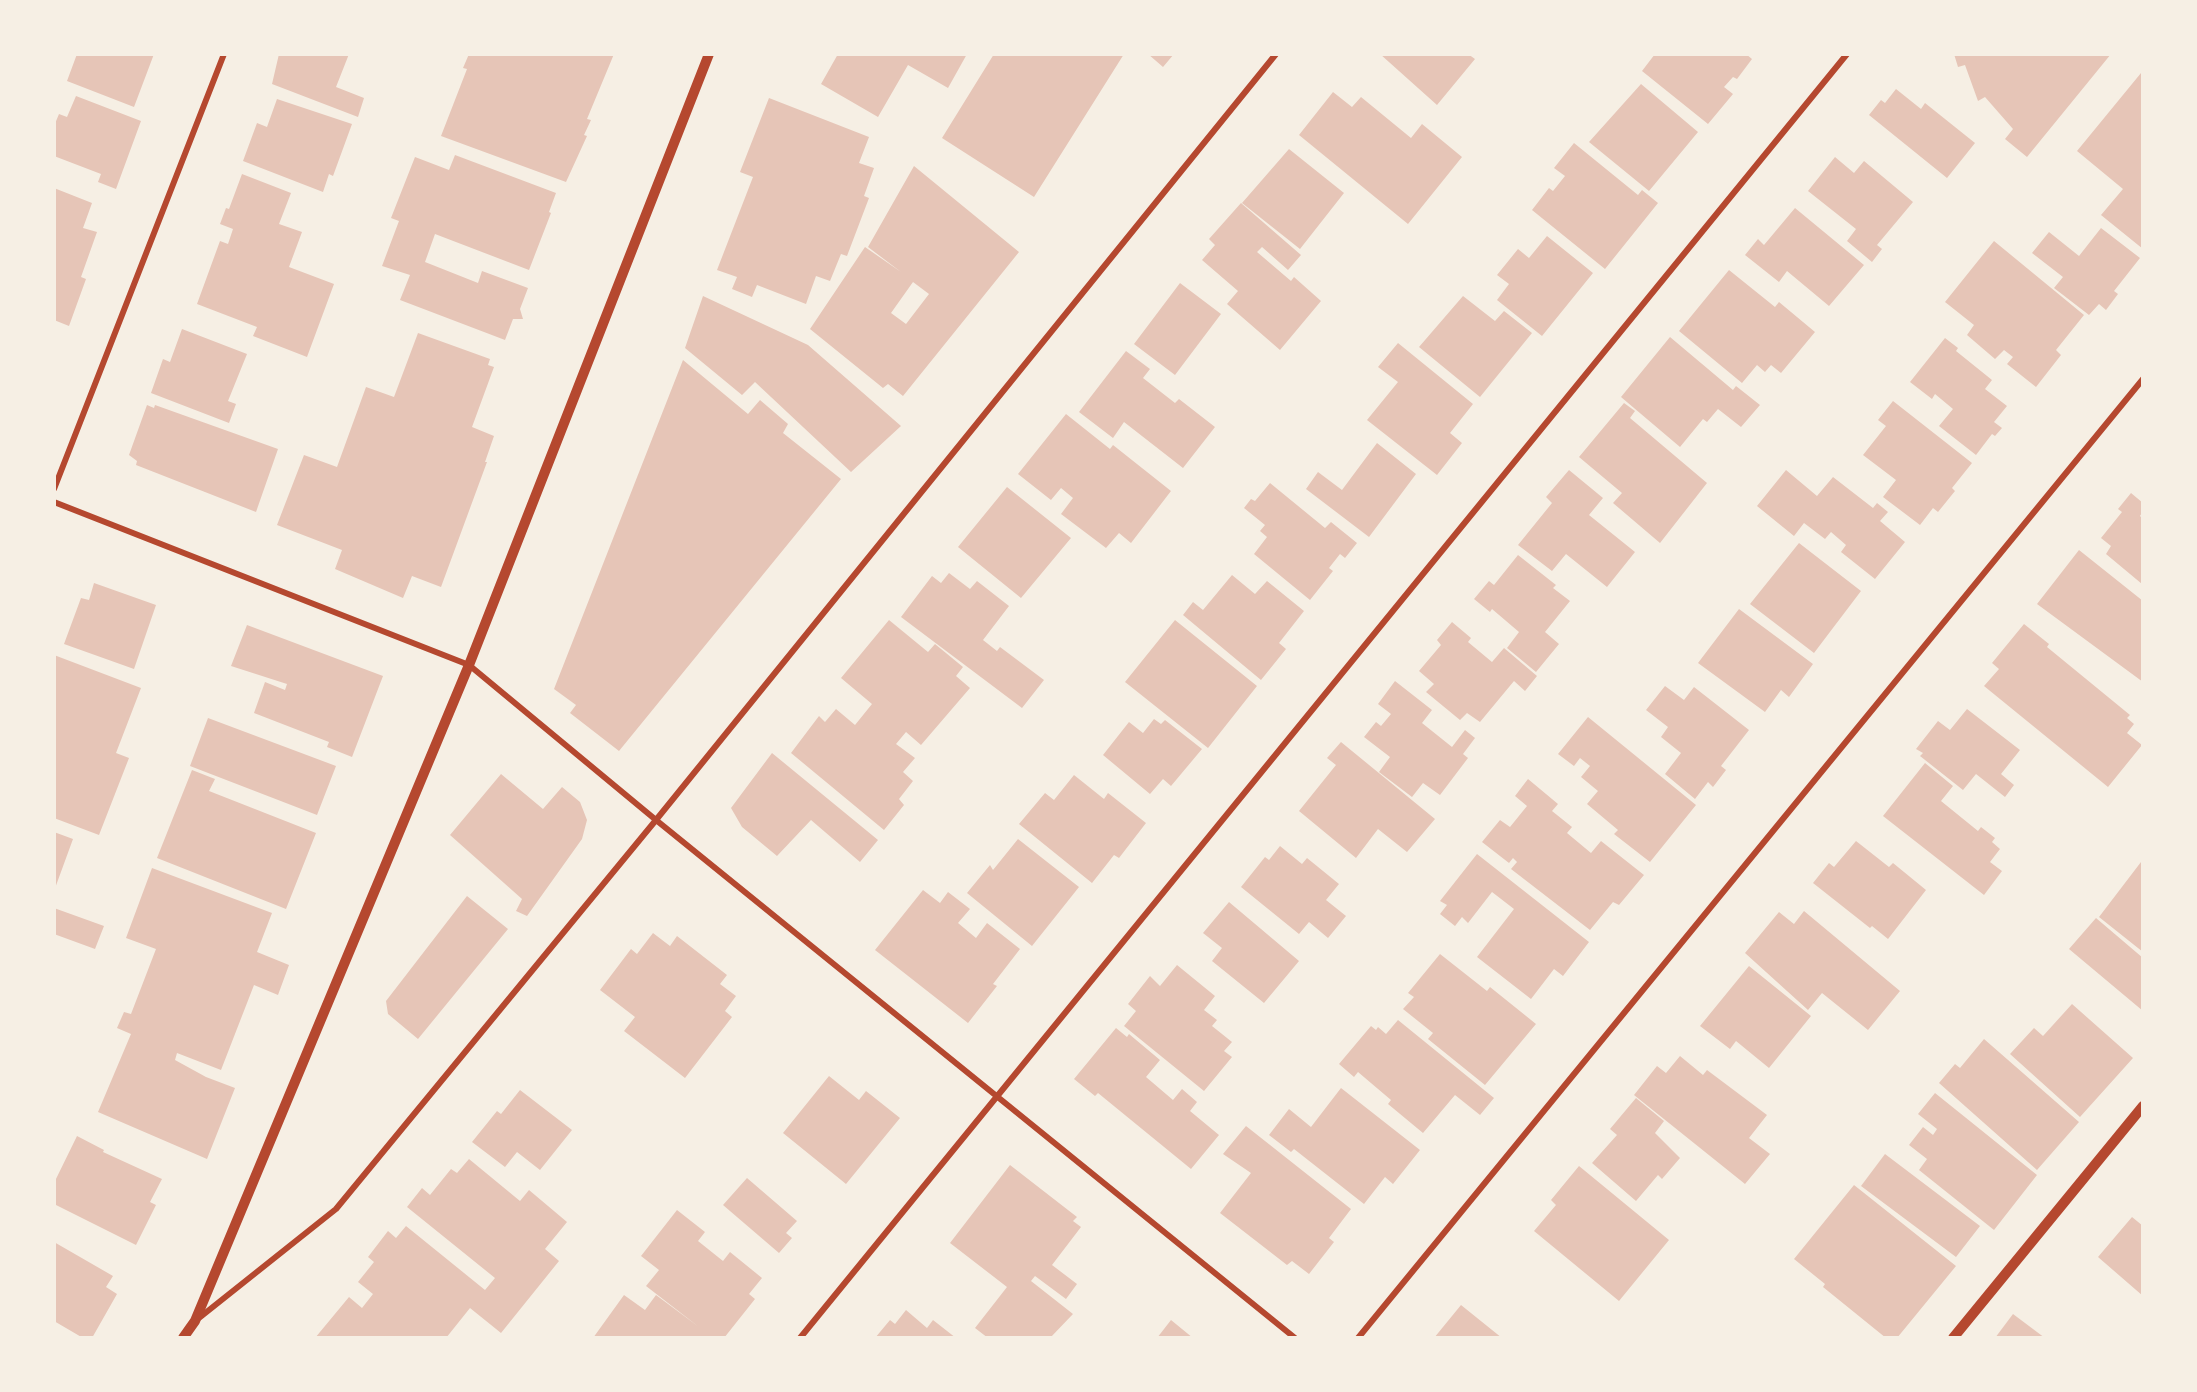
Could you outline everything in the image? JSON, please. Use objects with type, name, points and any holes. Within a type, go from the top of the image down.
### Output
[{"type":"street","points":[[54,489],[224,54]]},
{"type":"street","points":[[183,1338],[195,1321],[469,665],[709,54]]},
{"type":"street","points":[[195,1321],[336,1209],[656,820],[1276,54]]},
{"type":"street","points":[[800,1338],[1847,54]]},
{"type":"street","points":[[1358,1338],[2143,379]]},
{"type":"street","points":[[54,501],[469,665],[656,820],[1295,1338]]},
{"type":"street","points":[[1953,1338],[2143,1106]]},
{"type":"building","points":[[77,54],[154,54],[134,107],[67,81]]},
{"type":"building","points":[[279,54],[349,54],[336,87],[364,98],[358,117],[272,84]]},
{"type":"building","points":[[469,54],[614,54],[587,119],[591,120],[584,135],[587,136],[566,182],[441,136],[467,69],[463,68]]},
{"type":"building","points":[[838,54],[967,54],[948,88],[908,65],[878,117],[821,84]]},
{"type":"building","points":[[994,54],[1124,54],[1034,197],[942,138]]},
{"type":"building","points":[[1148,54],[1174,54],[1163,67]]},
{"type":"building","points":[[1380,54],[1468,54],[1475,59],[1437,105]]},
{"type":"building","points":[[1655,54],[1746,54],[1752,59],[1737,79],[1733,77],[1724,87],[1733,94],[1708,124],[1642,71]]},
{"type":"building","points":[[1954,54],[2111,54],[2027,157],[2005,139],[2013,129],[1985,97],[1978,101],[1965,65],[1958,67]]},
{"type":"building","points":[[2141,73],[2143,75],[2143,249],[2101,215],[2123,189],[2077,151]]},
{"type":"building","points":[[1641,84],[1698,132],[1649,191],[1589,142]]},
{"type":"building","points":[[1896,89],[1921,109],[1925,103],[1975,143],[1947,178],[1869,115],[1881,100],[1885,103]]},
{"type":"building","points":[[1333,92],[1352,107],[1361,97],[1411,138],[1422,124],[1462,157],[1408,224],[1299,135]]},
{"type":"building","points":[[76,96],[141,121],[116,189],[98,182],[101,174],[54,156],[54,126],[59,114],[67,117]]},
{"type":"building","points":[[769,98],[869,137],[859,163],[874,168],[864,196],[869,198],[847,256],[841,254],[830,281],[816,276],[806,304],[757,285],[752,297],[732,289],[737,277],[717,270],[753,177],[740,172]]},
{"type":"building","points":[[277,99],[352,124],[333,176],[329,174],[323,192],[243,161],[257,123],[267,127]]},
{"type":"building","points":[[1574,143],[1638,195],[1642,190],[1658,203],[1605,269],[1532,210],[1549,188],[1553,191],[1565,176],[1554,168]]},
{"type":"building","points":[[1289,149],[1344,193],[1300,249],[1242,203]]},
{"type":"building","points":[[455,155],[556,193],[549,212],[551,213],[529,270],[435,234],[425,262],[478,283],[482,271],[528,288],[520,309],[523,319],[513,319],[505,340],[400,300],[410,275],[382,266],[399,221],[391,218],[415,157],[449,170]]},
{"type":"building","points":[[1835,157],[1854,173],[1864,161],[1913,202],[1877,245],[1882,249],[1872,262],[1847,241],[1856,229],[1808,191]]},
{"type":"building","points":[[914,166],[1019,252],[903,396],[888,384],[883,388],[810,329],[865,247],[901,272],[868,247]],"holes":[[[913,282],[929,294],[906,324],[891,313]]]},
{"type":"building","points":[[242,174],[291,193],[279,224],[302,232],[289,267],[334,284],[307,357],[253,336],[257,327],[197,304],[220,241],[228,244],[233,229],[220,224],[226,208],[229,209]]},
{"type":"building","points":[[54,188],[92,203],[83,228],[97,232],[81,277],[86,279],[69,326],[54,320]]},
{"type":"building","points":[[1241,203],[1301,255],[1288,270],[1262,247],[1257,252],[1291,281],[1294,277],[1321,301],[1280,350],[1227,304],[1238,291],[1202,260],[1215,245],[1209,239]]},
{"type":"building","points":[[1795,208],[1864,265],[1829,306],[1787,271],[1779,282],[1745,255],[1758,239],[1764,245]]},
{"type":"building","points":[[2101,228],[2140,258],[2114,291],[2118,294],[2106,310],[2099,304],[2089,315],[2054,288],[2063,277],[2032,253],[2049,232],[2079,256]]},
{"type":"building","points":[[1547,236],[1593,273],[1542,336],[1497,300],[1509,284],[1497,275],[1518,249],[1529,258]]},
{"type":"building","points":[[1994,241],[2084,315],[2056,350],[2061,355],[2036,387],[2007,364],[2013,357],[2004,350],[1995,359],[1967,335],[1974,325],[1945,302]]},
{"type":"building","points":[[1729,270],[1775,307],[1779,302],[1815,332],[1781,373],[1771,365],[1765,372],[1757,365],[1742,383],[1679,331]]},
{"type":"building","points":[[1180,283],[1221,314],[1175,375],[1134,344]]},
{"type":"building","points":[[703,296],[808,345],[901,426],[851,472],[755,382],[742,395],[685,348]]},
{"type":"building","points":[[1463,296],[1495,321],[1504,311],[1532,333],[1480,397],[1419,347]]},
{"type":"building","points":[[182,329],[247,354],[228,401],[236,404],[229,423],[151,393],[163,359],[170,362]]},
{"type":"building","points":[[418,333],[490,359],[488,365],[494,367],[472,427],[494,436],[485,462],[487,462],[441,587],[412,576],[403,598],[335,569],[342,550],[277,525],[304,455],[337,467],[366,387],[394,397]]},
{"type":"building","points":[[1670,337],[1733,390],[1736,386],[1760,405],[1741,427],[1718,409],[1707,422],[1703,419],[1680,447],[1621,397]]},
{"type":"building","points":[[1945,338],[1958,348],[1956,351],[1992,380],[1985,389],[2007,406],[1994,422],[2002,428],[1995,436],[1992,434],[1976,455],[1939,426],[1953,409],[1935,394],[1932,399],[1910,382]]},
{"type":"building","points":[[1398,343],[1473,404],[1450,433],[1462,443],[1437,475],[1367,420],[1398,382],[1378,367]]},
{"type":"building","points":[[1126,351],[1150,369],[1143,378],[1175,403],[1179,399],[1215,427],[1183,468],[1124,422],[1113,438],[1079,412]]},
{"type":"building","points":[[683,360],[748,414],[760,400],[788,424],[783,433],[841,479],[619,751],[570,713],[576,705],[554,689]]},
{"type":"building","points":[[1893,401],[1972,463],[1952,488],[1955,491],[1938,512],[1933,508],[1920,525],[1883,497],[1896,480],[1863,455],[1886,426],[1878,420]]},
{"type":"building","points":[[1624,403],[1635,411],[1630,418],[1707,483],[1660,543],[1613,503],[1622,493],[1579,457]]},
{"type":"building","points":[[147,405],[154,408],[155,405],[278,449],[256,512],[136,465],[137,461],[129,455]]},
{"type":"building","points":[[1066,414],[1110,449],[1113,445],[1171,491],[1131,543],[1119,533],[1106,548],[1061,514],[1073,498],[1061,488],[1051,500],[1018,474]]},
{"type":"building","points":[[1377,443],[1416,474],[1369,537],[1306,489],[1318,472],[1342,490]]},
{"type":"building","points":[[1569,470],[1603,498],[1589,515],[1635,552],[1607,587],[1566,554],[1552,571],[1518,545],[1552,503],[1546,497]]},
{"type":"building","points":[[1786,470],[1817,496],[1833,477],[1873,508],[1877,503],[1888,512],[1880,521],[1905,542],[1875,579],[1841,552],[1846,545],[1831,532],[1825,539],[1804,523],[1794,536],[1757,506]]},
{"type":"building","points":[[1270,483],[1325,528],[1331,522],[1357,543],[1345,558],[1340,554],[1329,568],[1333,571],[1310,600],[1254,554],[1267,537],[1260,531],[1265,525],[1244,508],[1251,499],[1255,501]]},
{"type":"building","points":[[1007,487],[1071,538],[1021,598],[958,547]]},
{"type":"building","points":[[2131,493],[2143,503],[2140,516],[2143,519],[2142,584],[2106,554],[2111,546],[2101,538],[2122,512],[2118,509]]},
{"type":"building","points":[[1799,543],[1861,591],[1814,653],[1750,604]]},
{"type":"building","points":[[2079,550],[2143,601],[2143,682],[2037,604]]},
{"type":"building","points":[[1518,555],[1556,585],[1553,588],[1570,601],[1545,632],[1559,644],[1536,672],[1507,648],[1519,632],[1492,609],[1490,612],[1474,599],[1489,581],[1494,585]]},
{"type":"building","points":[[949,573],[970,589],[977,581],[1009,606],[983,640],[997,651],[1000,647],[1044,680],[1022,708],[901,617],[932,576],[941,583]]},
{"type":"building","points":[[1232,575],[1255,594],[1267,581],[1304,611],[1279,643],[1286,649],[1261,680],[1183,615],[1193,602],[1203,610]]},
{"type":"building","points":[[94,583],[156,605],[134,669],[64,644],[81,598],[89,600]]},
{"type":"building","points":[[1739,609],[1813,664],[1789,697],[1781,690],[1765,712],[1698,663]]},
{"type":"building","points":[[889,620],[928,652],[935,644],[963,667],[956,676],[970,688],[921,745],[906,732],[896,744],[915,758],[903,772],[913,781],[899,799],[904,805],[884,830],[791,753],[819,716],[825,722],[836,709],[855,725],[872,704],[841,678]]},
{"type":"building","points":[[1175,620],[1257,686],[1208,748],[1125,682]]},
{"type":"building","points":[[1452,622],[1471,638],[1468,642],[1492,662],[1504,648],[1537,676],[1525,691],[1514,681],[1480,722],[1467,713],[1460,720],[1426,692],[1434,684],[1419,671],[1441,645],[1437,640]]},
{"type":"building","points":[[2024,624],[2049,644],[2047,647],[2130,715],[2127,718],[2134,724],[2127,733],[2142,745],[2108,787],[1984,686],[1999,669],[1992,663]]},
{"type":"building","points":[[247,625],[383,676],[352,757],[327,747],[329,742],[254,713],[265,682],[285,690],[287,684],[231,666]]},
{"type":"building","points":[[54,655],[141,688],[116,753],[129,758],[99,835],[54,818]]},
{"type":"building","points":[[1395,681],[1432,710],[1422,723],[1452,747],[1465,730],[1475,738],[1463,754],[1468,758],[1440,795],[1423,783],[1412,797],[1379,772],[1390,757],[1364,737],[1376,722],[1381,726],[1391,714],[1378,704]]},
{"type":"building","points":[[1665,686],[1684,700],[1694,687],[1749,730],[1721,766],[1726,770],[1713,787],[1708,782],[1695,799],[1665,774],[1681,753],[1661,737],[1668,727],[1646,710]]},
{"type":"building","points":[[1967,709],[2020,750],[2001,774],[2014,785],[2005,797],[1976,774],[1963,790],[1920,756],[1923,753],[1916,749],[1938,721],[1950,730]]},
{"type":"building","points":[[1588,717],[1696,805],[1650,862],[1614,834],[1618,830],[1587,804],[1598,791],[1581,777],[1590,766],[1580,758],[1574,766],[1558,754]]},
{"type":"building","points":[[208,718],[336,766],[317,815],[190,766]]},
{"type":"building","points":[[1154,719],[1161,724],[1165,720],[1202,749],[1171,786],[1163,779],[1150,794],[1103,755],[1129,722],[1143,733]]},
{"type":"building","points":[[1341,742],[1435,819],[1407,852],[1378,829],[1356,858],[1299,811],[1336,765],[1327,758]]},
{"type":"building","points":[[772,753],[878,840],[860,862],[811,820],[777,856],[742,827],[731,808]]},
{"type":"building","points":[[1925,763],[1953,786],[1941,801],[1978,831],[1981,827],[1995,838],[1992,842],[2000,849],[1990,862],[2002,871],[1984,895],[1883,816]]},
{"type":"building","points":[[192,770],[215,779],[209,791],[316,833],[286,909],[157,858]]},
{"type":"building","points":[[501,774],[543,809],[562,787],[580,802],[587,820],[582,839],[527,916],[516,911],[522,899],[450,835]]},
{"type":"building","points":[[1074,775],[1104,799],[1108,793],[1146,823],[1119,858],[1114,855],[1092,883],[1019,824],[1045,793],[1054,800]]},
{"type":"building","points":[[1528,779],[1558,804],[1552,811],[1572,827],[1567,833],[1591,853],[1601,841],[1644,875],[1619,905],[1613,902],[1590,930],[1511,869],[1517,862],[1513,858],[1509,863],[1482,842],[1500,820],[1510,827],[1527,806],[1515,796]]},
{"type":"building","points":[[54,832],[73,839],[54,891]]},
{"type":"building","points":[[1018,839],[1079,887],[1032,946],[967,893],[990,865],[993,870]]},
{"type":"building","points":[[1856,841],[1889,867],[1893,863],[1926,890],[1888,939],[1872,926],[1870,928],[1813,883],[1829,863],[1834,867]]},
{"type":"building","points":[[1280,846],[1302,864],[1307,858],[1339,884],[1326,900],[1346,916],[1328,938],[1309,922],[1299,934],[1241,887],[1265,857],[1269,860]]},
{"type":"building","points":[[1477,854],[1589,942],[1563,976],[1554,969],[1531,999],[1477,957],[1514,909],[1492,892],[1468,923],[1462,917],[1455,926],[1440,914],[1447,905],[1440,901]]},
{"type":"building","points":[[2141,862],[2143,863],[2143,952],[2099,917]]},
{"type":"building","points":[[152,868],[272,913],[257,952],[289,965],[278,995],[254,985],[221,1070],[177,1053],[175,1060],[206,1077],[235,1088],[207,1159],[98,1112],[131,1034],[117,1028],[124,1012],[131,1014],[156,949],[126,938]]},
{"type":"building","points":[[923,890],[940,903],[948,892],[970,909],[958,923],[976,938],[987,923],[1020,949],[993,984],[997,986],[968,1023],[875,950]]},
{"type":"building","points":[[467,896],[508,929],[418,1039],[388,1014],[386,1001]]},
{"type":"building","points":[[1229,902],[1299,961],[1264,1003],[1212,961],[1222,948],[1203,933]]},
{"type":"building","points":[[54,908],[104,926],[95,949],[54,934]]},
{"type":"building","points":[[1804,911],[1900,991],[1868,1030],[1822,993],[1808,1010],[1745,953],[1779,912],[1794,924]]},
{"type":"building","points":[[2096,918],[2143,958],[2143,1011],[2069,949]]},
{"type":"building","points":[[653,933],[670,946],[677,936],[727,975],[720,984],[736,996],[725,1011],[732,1017],[685,1078],[624,1031],[635,1017],[600,990],[631,949],[637,954]]},
{"type":"building","points":[[1440,954],[1487,991],[1490,987],[1536,1024],[1485,1085],[1428,1039],[1433,1033],[1403,1009],[1414,997],[1408,993]]},
{"type":"building","points":[[1177,965],[1215,996],[1204,1010],[1217,1020],[1212,1026],[1232,1042],[1224,1051],[1232,1057],[1204,1091],[1124,1026],[1136,1011],[1128,1004],[1150,976],[1160,986]]},
{"type":"building","points":[[1749,966],[1811,1016],[1769,1068],[1736,1041],[1730,1049],[1700,1026]]},
{"type":"building","points":[[2072,1004],[2133,1058],[2080,1117],[2010,1054],[2034,1028],[2043,1036]]},
{"type":"building","points":[[1398,1020],[1494,1098],[1480,1115],[1455,1095],[1423,1133],[1388,1104],[1391,1100],[1358,1072],[1354,1077],[1339,1064],[1371,1026],[1376,1030],[1378,1027],[1386,1034]]},
{"type":"building","points":[[1116,1028],[1127,1037],[1129,1034],[1160,1060],[1146,1077],[1173,1100],[1182,1089],[1197,1102],[1190,1111],[1219,1135],[1191,1169],[1098,1093],[1095,1096],[1074,1079]]},
{"type":"building","points":[[1984,1039],[2079,1122],[2037,1170],[1939,1083],[1955,1064],[1960,1068]]},
{"type":"building","points":[[1680,1056],[1703,1075],[1707,1070],[1767,1115],[1749,1138],[1770,1154],[1745,1184],[1634,1095],[1657,1066],[1666,1073]]},
{"type":"building","points":[[829,1076],[859,1100],[866,1091],[900,1118],[846,1184],[783,1133]]},
{"type":"building","points":[[1341,1088],[1420,1150],[1393,1184],[1385,1177],[1364,1204],[1294,1149],[1291,1152],[1269,1135],[1289,1109],[1311,1127]]},
{"type":"building","points":[[520,1090],[572,1130],[540,1170],[517,1152],[505,1167],[472,1142],[497,1111],[501,1114]]},
{"type":"building","points":[[1935,1093],[2037,1175],[1994,1230],[1919,1170],[1927,1159],[1909,1145],[1923,1127],[1933,1135],[1937,1129],[1918,1114]]},
{"type":"building","points":[[1636,1098],[1664,1121],[1655,1133],[1680,1158],[1662,1179],[1658,1175],[1636,1201],[1592,1163],[1617,1135],[1610,1129]]},
{"type":"building","points":[[1246,1126],[1351,1209],[1329,1238],[1334,1242],[1309,1274],[1292,1261],[1287,1265],[1220,1213],[1251,1173],[1223,1154]]},
{"type":"building","points":[[77,1136],[104,1150],[103,1152],[162,1179],[150,1202],[156,1205],[136,1245],[54,1204],[54,1183]]},
{"type":"building","points":[[1885,1154],[1980,1226],[1956,1257],[1861,1186]]},
{"type":"building","points":[[469,1159],[520,1201],[529,1190],[567,1222],[545,1249],[559,1261],[501,1333],[470,1308],[446,1338],[315,1338],[349,1297],[362,1308],[373,1294],[358,1282],[374,1262],[368,1257],[388,1231],[396,1238],[406,1226],[485,1290],[495,1278],[407,1207],[422,1188],[430,1195],[451,1169],[457,1173]]},
{"type":"building","points":[[1010,1165],[1077,1217],[1073,1221],[1081,1227],[1052,1265],[1077,1284],[1066,1299],[1035,1276],[1031,1281],[1073,1314],[1050,1338],[988,1338],[975,1328],[1007,1287],[950,1243]]},
{"type":"building","points":[[1579,1166],[1669,1240],[1619,1301],[1534,1231],[1556,1205],[1551,1200]]},
{"type":"building","points":[[747,1178],[797,1221],[786,1233],[792,1238],[779,1253],[723,1205]]},
{"type":"building","points":[[1854,1185],[1956,1266],[1897,1338],[1886,1338],[1823,1287],[1825,1284],[1794,1259]]},
{"type":"building","points":[[677,1210],[705,1232],[698,1241],[723,1261],[730,1252],[762,1278],[749,1294],[755,1299],[724,1338],[593,1338],[624,1295],[645,1310],[656,1295],[699,1327],[646,1286],[659,1270],[641,1256]]},
{"type":"building","points":[[2132,1217],[2143,1226],[2143,1296],[2098,1257]]},
{"type":"building","points":[[54,1242],[113,1276],[106,1287],[117,1294],[92,1338],[83,1338],[54,1321]]},
{"type":"building","points":[[1461,1305],[1502,1338],[1434,1338]]},
{"type":"building","points":[[906,1310],[927,1328],[933,1320],[956,1338],[875,1338],[890,1320],[895,1324]]},
{"type":"building","points":[[2013,1314],[2045,1338],[1995,1338]]},
{"type":"building","points":[[1171,1320],[1193,1338],[1157,1338]]}]
